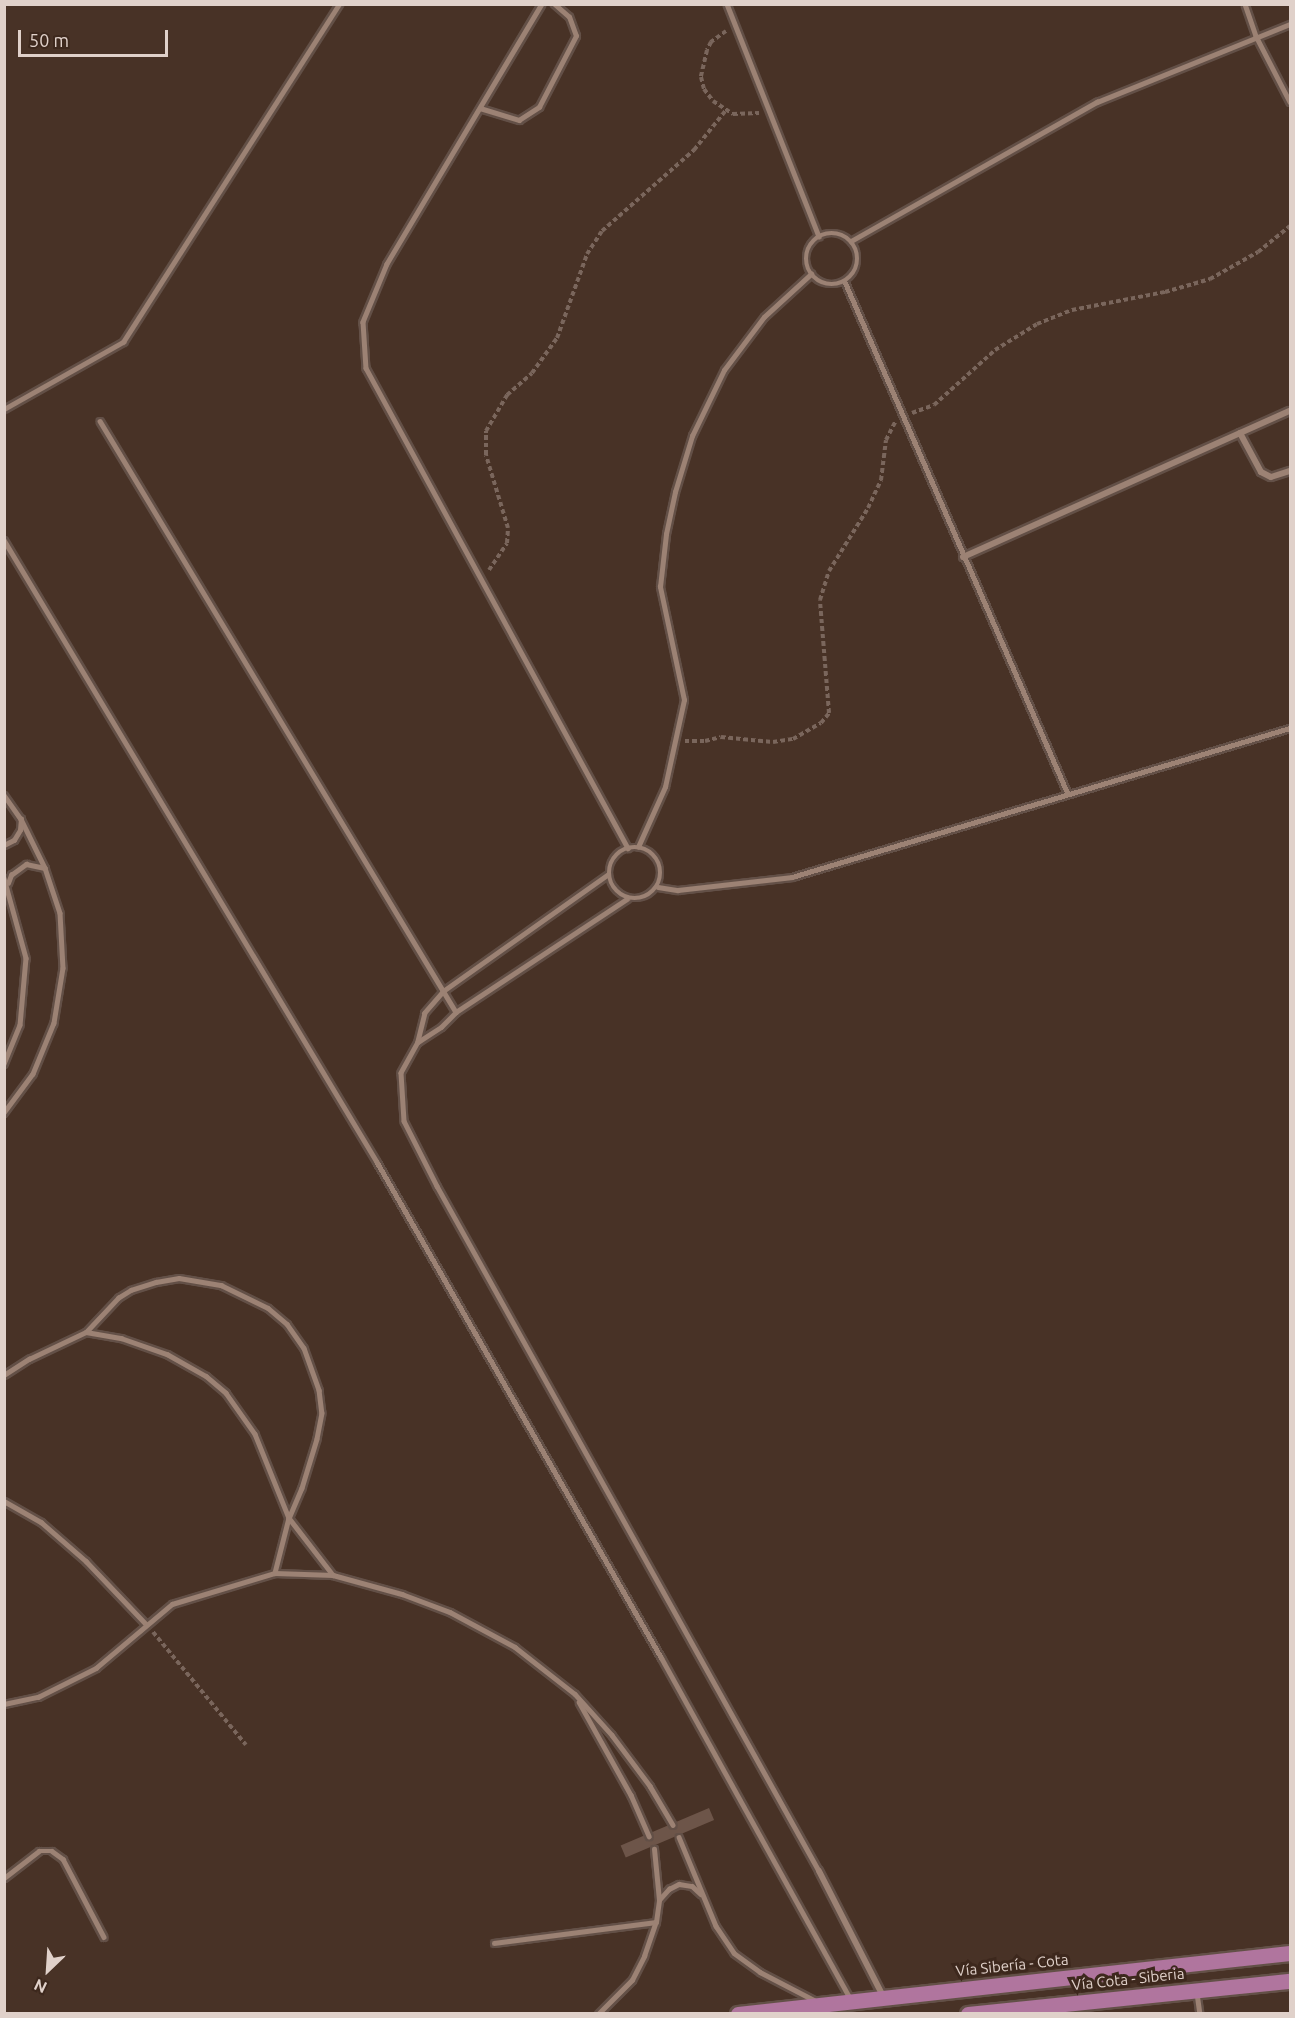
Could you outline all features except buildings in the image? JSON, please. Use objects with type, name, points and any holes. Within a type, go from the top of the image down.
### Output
[{"type":"main road","name":"Vía Sibería - Cota","points":[[738,2013],[1290,1953]]},
{"type":"main road","name":"Vía Cota - Siberia","points":[[968,2013],[1290,1981]]},
{"type":"street","points":[[963,557],[1290,411]]},
{"type":"street","points":[[1240,433],[1261,472],[1271,477],[1290,471]]},
{"type":"street","points":[[819,1871],[884,1998]]},
{"type":"lane","points":[[4,409],[123,342],[339,4]]},
{"type":"lane","points":[[542,4],[387,264],[363,322],[366,368],[628,848]]},
{"type":"lane","points":[[480,108],[519,120],[539,107],[576,36],[569,17],[554,4]]},
{"type":"lane","points":[[727,4],[819,236]]},
{"type":"lane","points":[[1245,4],[1256,36],[1290,102]]},
{"type":"lane","points":[[851,241],[1097,102],[1290,24]]},
{"type":"lane","points":[[836,233],[851,241],[857,252],[858,263],[854,274],[845,282],[826,284],[811,274],[806,257],[812,241],[819,236],[836,233]]},
{"type":"lane","points":[[638,847],[665,787],[684,700],[660,587],[666,534],[675,492],[692,436],[724,370],[764,317],[811,274]]},
{"type":"lane","points":[[845,282],[1068,794]]},
{"type":"lane","points":[[100,421],[456,1012]]},
{"type":"lane","points":[[4,540],[383,1173],[656,1647],[852,2002]]},
{"type":"lane","points":[[658,887],[678,890],[792,877],[1290,728]]},
{"type":"lane","points":[[4,795],[21,819],[45,868],[60,913],[63,968],[54,1023],[33,1074],[4,1113]]},
{"type":"lane","points":[[4,845],[14,840],[20,830],[21,819]]},
{"type":"lane","points":[[418,1042],[441,1027],[456,1012],[627,899],[645,898],[658,887],[661,867],[648,851],[638,847],[628,848],[613,858],[608,875],[614,890],[627,899]]},
{"type":"lane","points":[[8,884],[10,875],[26,864],[45,868]]},
{"type":"lane","points":[[608,875],[443,992],[425,1013],[418,1042],[401,1073],[404,1121],[414,1143],[819,1871]]},
{"type":"lane","points":[[4,878],[8,884],[26,958],[20,1025],[4,1064]]},
{"type":"lane","points":[[4,1375],[29,1359],[86,1332],[118,1298],[131,1290],[178,1278],[221,1285],[245,1294],[268,1308],[287,1324],[304,1348],[319,1389],[322,1413],[302,1488],[289,1518],[275,1573]]},
{"type":"lane","points":[[86,1332],[121,1338],[167,1354],[206,1376],[226,1393],[255,1434],[289,1518],[333,1575]]},
{"type":"lane","points":[[4,1501],[41,1522],[86,1561],[146,1624]]},
{"type":"lane","points":[[4,1704],[38,1697],[96,1668],[172,1604],[275,1573],[333,1575],[402,1594],[450,1612],[515,1647],[575,1694],[612,1735],[650,1786],[673,1825]]},
{"type":"lane","points":[[575,1694],[631,1795],[649,1836]]},
{"type":"lane","points":[[679,1837],[716,1926],[734,1953],[760,1972],[824,2005]]},
{"type":"lane","points":[[598,2013],[632,1980],[644,1956],[656,1922],[659,1900],[654,1849]]},
{"type":"lane","points":[[4,1878],[39,1851],[52,1851],[63,1859],[104,1937]]},
{"type":"lane","points":[[659,1900],[669,1889],[679,1884],[692,1886],[703,1896]]},
{"type":"lane","points":[[495,1943],[656,1922]]},
{"type":"lane","points":[[1196,1990],[1200,2013]]},
{"type":"path","points":[[735,27],[711,42],[702,62],[701,77],[704,89],[713,101],[726,110],[742,115],[769,112]]},
{"type":"path","points":[[481,580],[507,543],[508,528],[495,493],[486,455],[486,431],[507,394],[532,373],[557,338],[587,254],[602,231],[649,186],[694,150],[726,110]]},
{"type":"path","points":[[675,741],[705,741],[721,736],[773,742],[793,739],[815,727],[829,713],[820,600],[829,571],[868,508],[881,480],[886,440],[892,424],[903,417],[934,405],[995,350],[1037,324],[1072,310],[1165,292],[1210,279],[1258,252],[1290,226]]},
{"type":"path","points":[[146,1624],[246,1745]]}]
